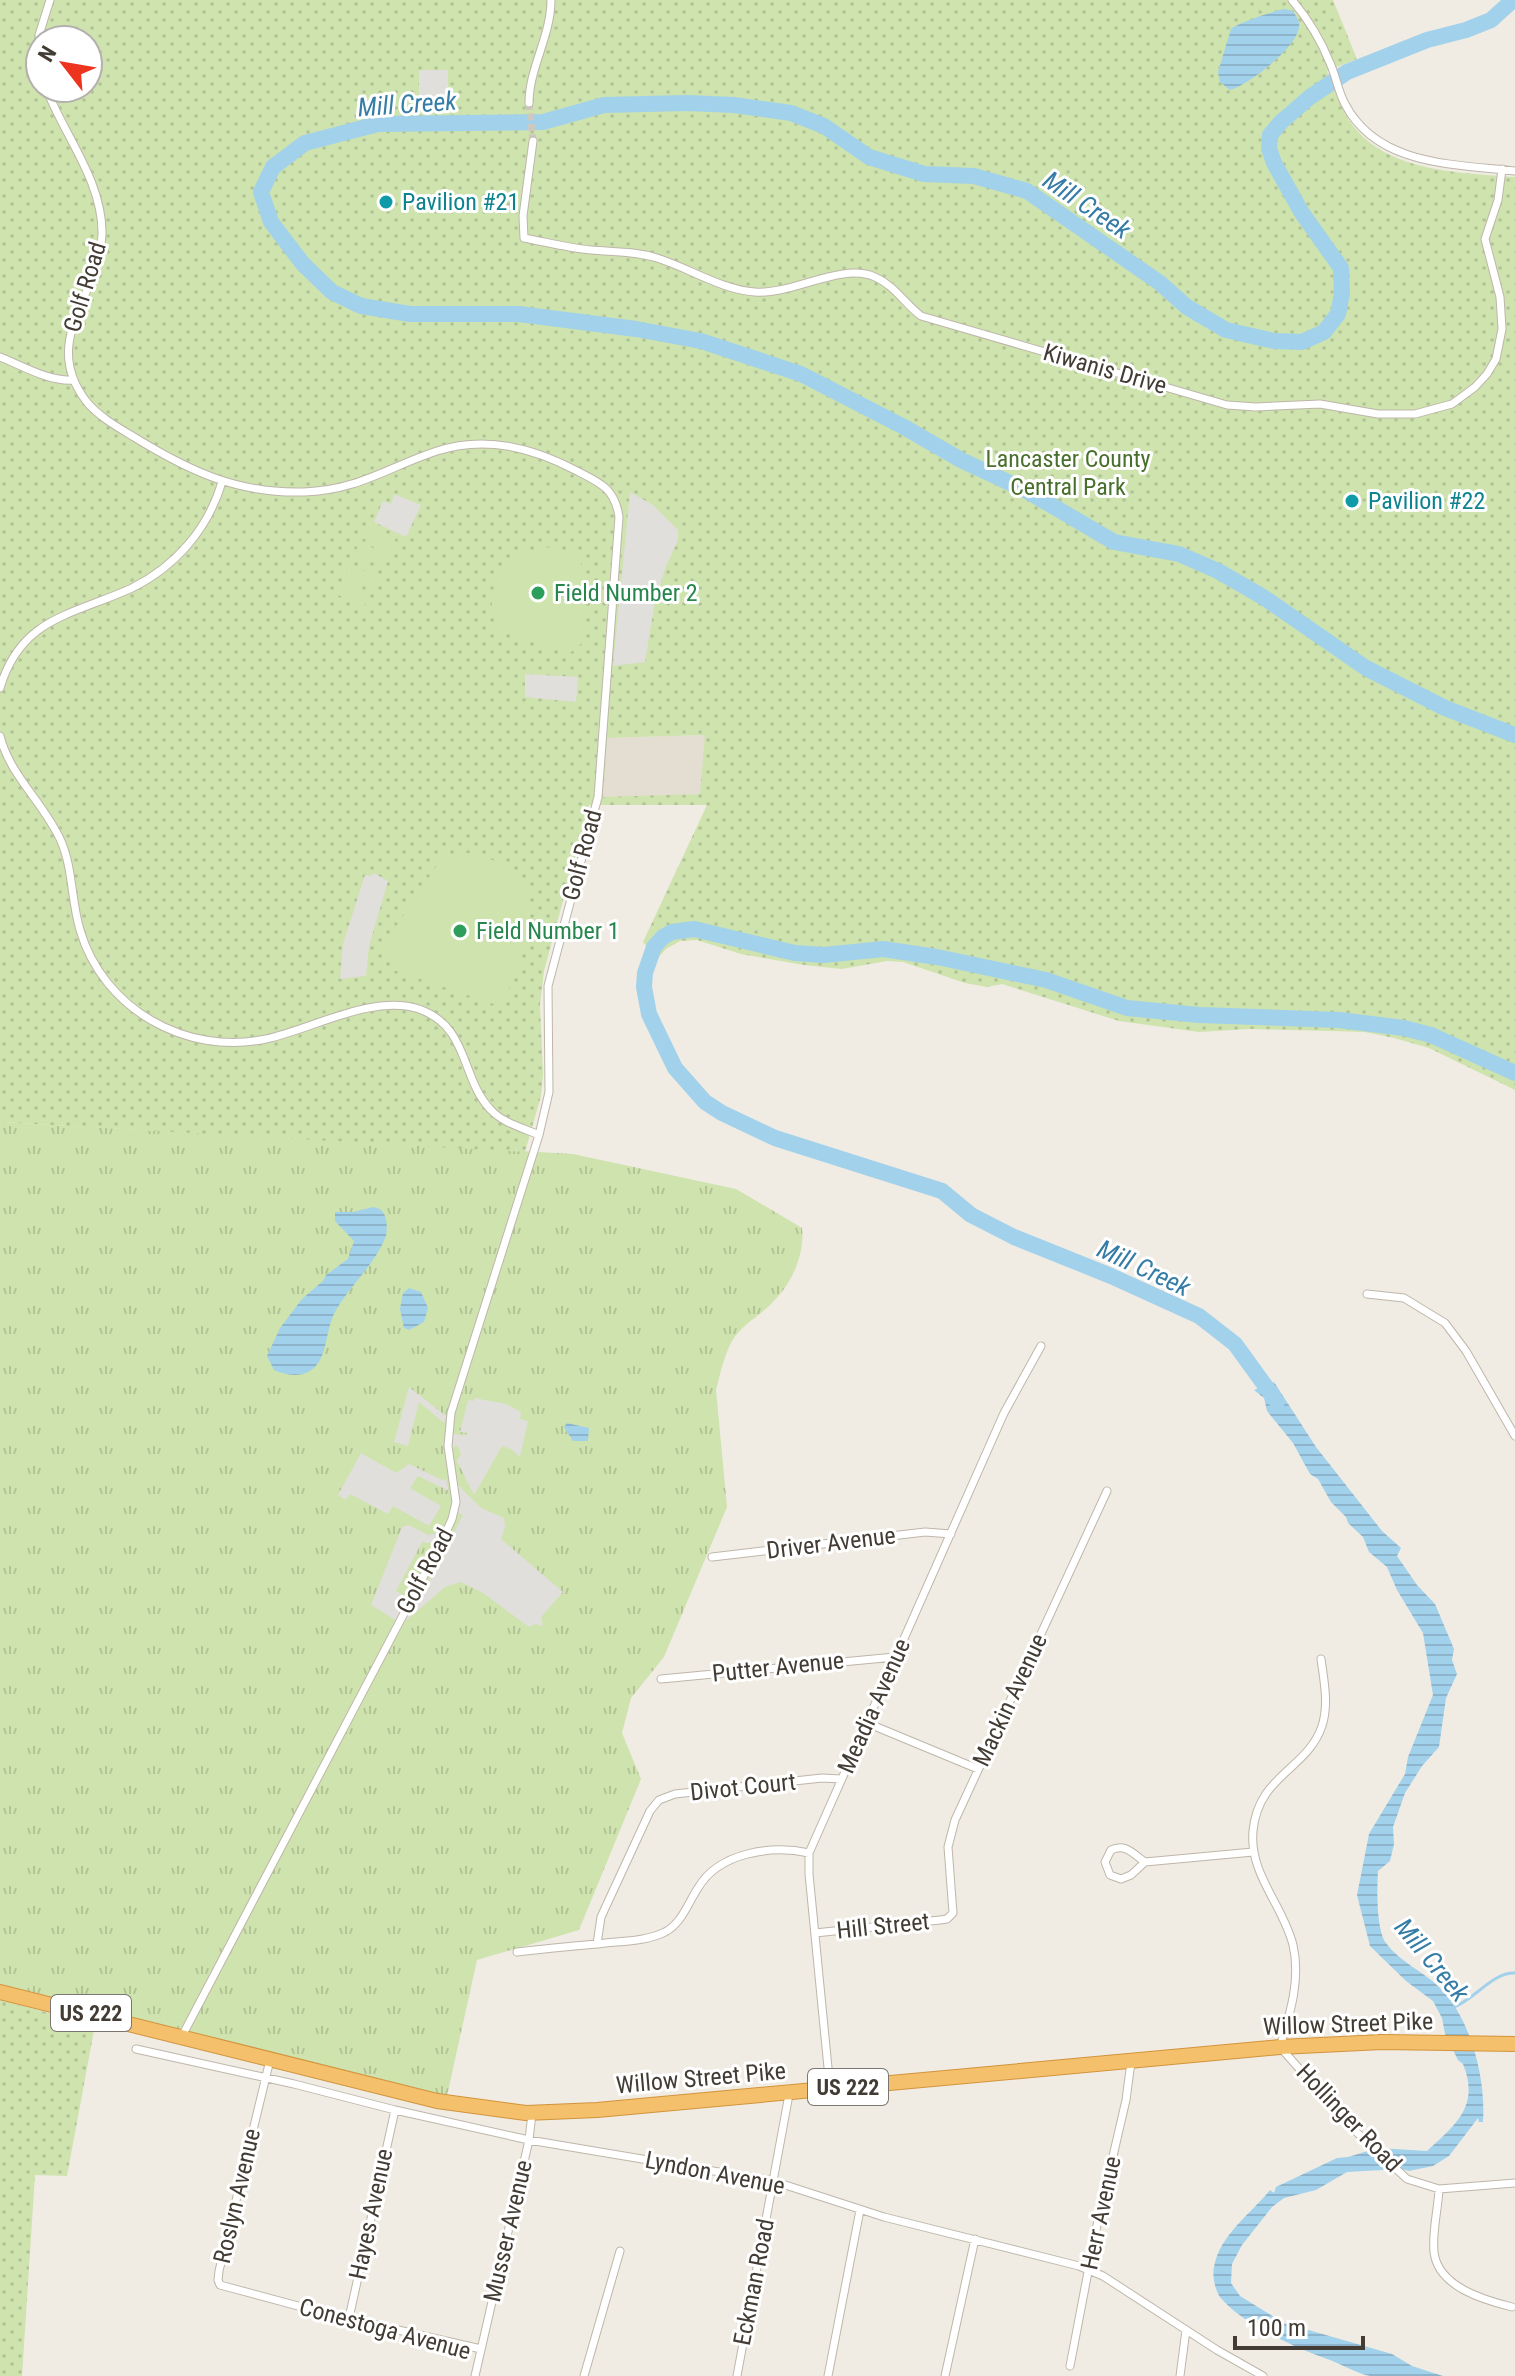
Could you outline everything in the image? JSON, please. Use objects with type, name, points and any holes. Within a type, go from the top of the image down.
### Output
[{"type":"highway","name":"Willow Street Pike","points":[[0,1992],[437,2101],[532,2113],[786,2093],[1280,2047],[1431,2042],[1515,2044]]},
{"type":"street","points":[[42,24],[50,0]]},
{"type":"street","points":[[529,103],[530,88],[546,40],[551,0]]},
{"type":"street","points":[[1292,0],[1313,25],[1345,104],[1375,139],[1391,150],[1435,161],[1515,171]]},
{"type":"street","name":"Golf Road","points":[[54,104],[89,178],[101,214],[100,251],[72,322],[69,338],[74,380],[86,401],[118,428],[222,482],[275,491],[326,490],[376,477],[438,450],[477,444],[505,445],[538,453],[606,487],[616,500],[619,517],[598,797],[548,986],[549,1092],[539,1135],[451,1413],[448,1446],[456,1502],[452,1519],[181,2038]]},
{"type":"street","name":"Kiwanis Drive","points":[[533,141],[523,216],[524,238],[591,250],[631,251],[756,292],[856,272],[875,276],[892,287],[921,316],[1227,405],[1309,404],[1378,414],[1426,413],[1463,397],[1482,380],[1496,359],[1502,312],[1485,239],[1498,200],[1502,169]]},
{"type":"street","points":[[0,357],[48,376],[74,380]]},
{"type":"street","points":[[0,688],[11,660],[35,631],[58,617],[132,587],[176,558],[200,531],[222,482]]},
{"type":"street","points":[[0,738],[10,763],[55,829],[65,851],[77,919],[91,959],[108,985],[139,1013],[166,1028],[195,1038],[234,1043],[271,1038],[375,1006],[403,1005],[421,1010],[440,1022],[457,1040],[474,1083],[492,1112],[539,1135]]},
{"type":"street","points":[[1367,1294],[1404,1298],[1445,1323],[1466,1351],[1515,1436]]},
{"type":"street","name":"Meadia Avenue","points":[[830,2088],[809,1853],[1004,1413],[1041,1346]]},
{"type":"street","name":"Mackin Avenue","points":[[951,1916],[949,1839],[978,1769],[1107,1491]]},
{"type":"street","name":"Driver Avenue","points":[[712,1557],[925,1532],[951,1534]]},
{"type":"street","name":"Putter Avenue","points":[[661,1679],[895,1657]]},
{"type":"street","points":[[1280,2047],[1295,1991],[1296,1960],[1287,1927],[1262,1879],[1253,1852],[1253,1828],[1260,1803],[1274,1781],[1311,1747],[1323,1724],[1326,1698],[1321,1659]]},
{"type":"street","points":[[867,1723],[978,1769]]},
{"type":"street","name":"Divot Court","points":[[597,1944],[601,1917],[650,1811],[659,1800],[675,1794],[822,1778],[841,1779]]},
{"type":"street","points":[[1145,1862],[1120,1847],[1111,1850],[1105,1862],[1110,1875],[1121,1879],[1131,1875],[1145,1862],[1253,1852]]},
{"type":"street","points":[[517,1952],[651,1937],[670,1929],[683,1914],[701,1882],[732,1859],[756,1852],[809,1853]]},
{"type":"street","name":"Hill Street","points":[[815,1933],[940,1920],[951,1916]]},
{"type":"street","name":"Hollinger Road","points":[[1280,2047],[1360,2136],[1400,2174],[1417,2184],[1439,2189],[1515,2183]]},
{"type":"street","name":"Lyndon Avenue","points":[[136,2049],[529,2140],[773,2181],[860,2210],[1089,2269],[1263,2376]]},
{"type":"street","name":"Roslyn Avenue","points":[[267,2298],[227,2288],[218,2280],[270,2060]]},
{"type":"street","name":"Herr Avenue","points":[[1070,2366],[1126,2100],[1131,2060]]},
{"type":"street","name":"Eckman Road","points":[[737,2376],[788,2100],[786,2093]]},
{"type":"street","name":"Hayes Avenue","points":[[349,2318],[395,2110]]},
{"type":"street","name":"Musser Avenue","points":[[481,2349],[529,2140],[532,2113]]},
{"type":"street","points":[[1439,2189],[1434,2251],[1440,2269],[1460,2287],[1486,2300],[1512,2307]]},
{"type":"street","points":[[828,2376],[860,2210]]},
{"type":"street","points":[[945,2376],[975,2239]]},
{"type":"street","points":[[584,2376],[620,2251]]},
{"type":"street","name":"Conestoga Avenue","points":[[267,2298],[481,2349],[475,2376]]},
{"type":"street","points":[[1180,2376],[1186,2330]]},
{"type":"shaded area","points":[[419,70],[448,70],[448,97],[419,98]]},
{"type":"shaded area","points":[[630,492],[653,505],[678,530],[678,540],[655,601],[645,662],[613,666]]},
{"type":"shaded area","points":[[394,494],[421,505],[406,537],[374,522],[383,501],[391,504]]},
{"type":"shaded area","points":[[525,674],[578,677],[576,702],[525,697]]},
{"type":"shaded area","points":[[706,735],[701,794],[603,798],[606,738]]},
{"type":"shaded area","points":[[374,873],[388,881],[369,946],[366,976],[340,979],[343,944],[365,875]]},
{"type":"shaded area","points":[[409,1387],[446,1416],[444,1423],[419,1402],[408,1446],[394,1442]]},
{"type":"shaded area","points":[[474,1398],[506,1404],[521,1412],[520,1419],[528,1421],[520,1457],[502,1446],[474,1495],[457,1461],[461,1454],[457,1445],[448,1452],[447,1427],[455,1434],[466,1436],[467,1433],[460,1432],[468,1400],[474,1401]]},
{"type":"shaded area","points":[[361,1453],[396,1473],[409,1464],[442,1480],[446,1479],[449,1491],[418,1476],[410,1488],[441,1506],[429,1526],[393,1506],[388,1514],[350,1494],[346,1500],[338,1495]]},
{"type":"shaded area","points":[[452,1479],[481,1508],[504,1518],[505,1528],[501,1539],[563,1592],[541,1617],[543,1626],[536,1624],[529,1627],[483,1593],[461,1582],[445,1587],[402,1624],[371,1605],[402,1527],[409,1525],[428,1535],[445,1532],[437,1544],[422,1542],[396,1591],[417,1603],[463,1515],[452,1510]]},
{"type":"green space","name":"Lancaster County Central Park","points":[[0,0],[1333,0],[1357,59],[1327,71],[1345,114],[1369,142],[1407,162],[1450,171],[1515,177],[1515,1090],[1429,1048],[1365,1032],[1249,1029],[1199,1032],[1119,1021],[1002,984],[987,987],[965,983],[903,962],[887,961],[842,969],[804,965],[741,954],[697,940],[680,941],[657,959],[643,942],[707,805],[589,805],[544,971],[540,1005],[541,1096],[525,1152],[0,1122]],"holes":[[[705,735],[700,794],[603,797],[607,738]]]},
{"type":"green space","points":[[368,525],[396,538],[390,551],[362,538]]},
{"type":"green space","points":[[360,542],[388,555],[382,567],[354,554]]},
{"type":"green space","name":"Field Number 2","points":[[551,547],[569,552],[581,560],[586,640],[570,653],[499,630],[493,613],[494,585],[509,561],[529,551]]},
{"type":"green space","points":[[350,564],[378,577],[372,590],[344,577]]},
{"type":"green space","points":[[342,581],[370,594],[364,607],[336,594]]},
{"type":"green space","name":"Field Number 1","points":[[467,853],[498,862],[517,876],[527,893],[530,914],[527,936],[502,1007],[394,970],[384,944],[443,856]]},
{"type":"green space","points":[[0,1122],[573,1154],[736,1189],[802,1228],[799,1258],[786,1286],[736,1335],[722,1365],[716,1390],[727,1507],[664,1657],[631,1698],[622,1733],[641,1779],[579,1930],[477,1960],[447,2096],[0,1984]]},
{"type":"green space","points":[[0,2000],[95,2025],[67,2176],[35,2175],[22,2376],[0,2376]]},
{"type":"water","points":[[1285,9],[1293,11],[1299,23],[1292,42],[1261,72],[1230,90],[1220,82],[1218,72],[1231,29]]},
{"type":"water","points":[[373,1207],[384,1213],[386,1236],[375,1257],[334,1314],[319,1362],[311,1371],[301,1374],[290,1375],[274,1370],[267,1356],[280,1328],[302,1299],[348,1259],[354,1241],[335,1221],[335,1212]]},
{"type":"water","points":[[409,1288],[421,1292],[428,1308],[424,1322],[409,1330],[404,1328],[400,1309],[403,1293]]},
{"type":"water","name":"Mill Creek","points":[[1274,1382],[1316,1447],[1382,1531],[1401,1548],[1397,1556],[1435,1604],[1454,1649],[1452,1660],[1457,1674],[1446,1698],[1439,1747],[1405,1793],[1393,1827],[1394,1844],[1390,1861],[1378,1871],[1378,1908],[1380,1929],[1386,1943],[1438,1986],[1450,1999],[1468,2031],[1479,2068],[1483,2122],[1479,2122],[1478,2118],[1449,2156],[1433,2166],[1409,2171],[1347,2172],[1316,2190],[1284,2198],[1272,2207],[1242,2245],[1232,2264],[1231,2283],[1240,2296],[1284,2323],[1392,2354],[1412,2366],[1443,2376],[1370,2376],[1355,2371],[1256,2326],[1220,2297],[1214,2282],[1214,2267],[1223,2244],[1270,2190],[1274,2193],[1276,2187],[1337,2158],[1378,2148],[1427,2151],[1456,2123],[1467,2103],[1469,2092],[1463,2064],[1445,2034],[1442,2018],[1433,2001],[1406,1981],[1370,1946],[1357,1895],[1369,1834],[1405,1774],[1408,1757],[1433,1695],[1423,1633],[1387,1567],[1369,1552],[1363,1537],[1331,1502],[1318,1479],[1310,1474],[1293,1443],[1267,1411],[1264,1398],[1254,1390]]},
{"type":"water","points":[[567,1423],[589,1428],[588,1441],[573,1441],[564,1427]]},
{"type":"waterway","name":"Mill Creek","points":[[1513,0],[1491,20],[1427,40],[1347,72],[1310,97],[1270,135],[1269,148],[1274,163],[1302,213],[1341,268],[1342,293],[1338,314],[1324,332],[1302,342],[1274,341],[1226,330],[1187,307],[1160,283],[1027,191],[974,176],[924,174],[869,157],[824,126],[791,113],[734,105],[604,105],[543,122],[378,124],[305,143],[273,167],[261,192],[271,222],[303,264],[332,292],[361,306],[410,314],[519,314],[636,329],[701,341],[801,374],[961,460],[1027,491],[1114,542],[1179,554],[1218,571],[1263,597],[1366,668],[1445,708],[1515,735]]},
{"type":"waterway","name":"Mill Creek","points":[[1277,1402],[1235,1344],[1199,1316],[1014,1237],[971,1215],[942,1191],[775,1138],[705,1102],[675,1068],[649,1014],[645,973],[654,947],[672,932],[694,929],[795,953],[824,955],[883,949],[1046,980],[1127,1008],[1199,1015],[1339,1020],[1404,1028],[1431,1035],[1515,1073]]},
{"type":"waterway","points":[[1454,2007],[1499,1977],[1515,1973]]},
{"type":"tunnel","points":[[529,103],[533,141]]},
{"type":"place","name":"Pavilion #21","points":[[386,202]]},
{"type":"place","name":"Pavilion #22","points":[[1352,501]]},
{"type":"place","name":"Field Number 2","points":[[538,593]]},
{"type":"place","name":"Field Number 1","points":[[460,931]]}]
